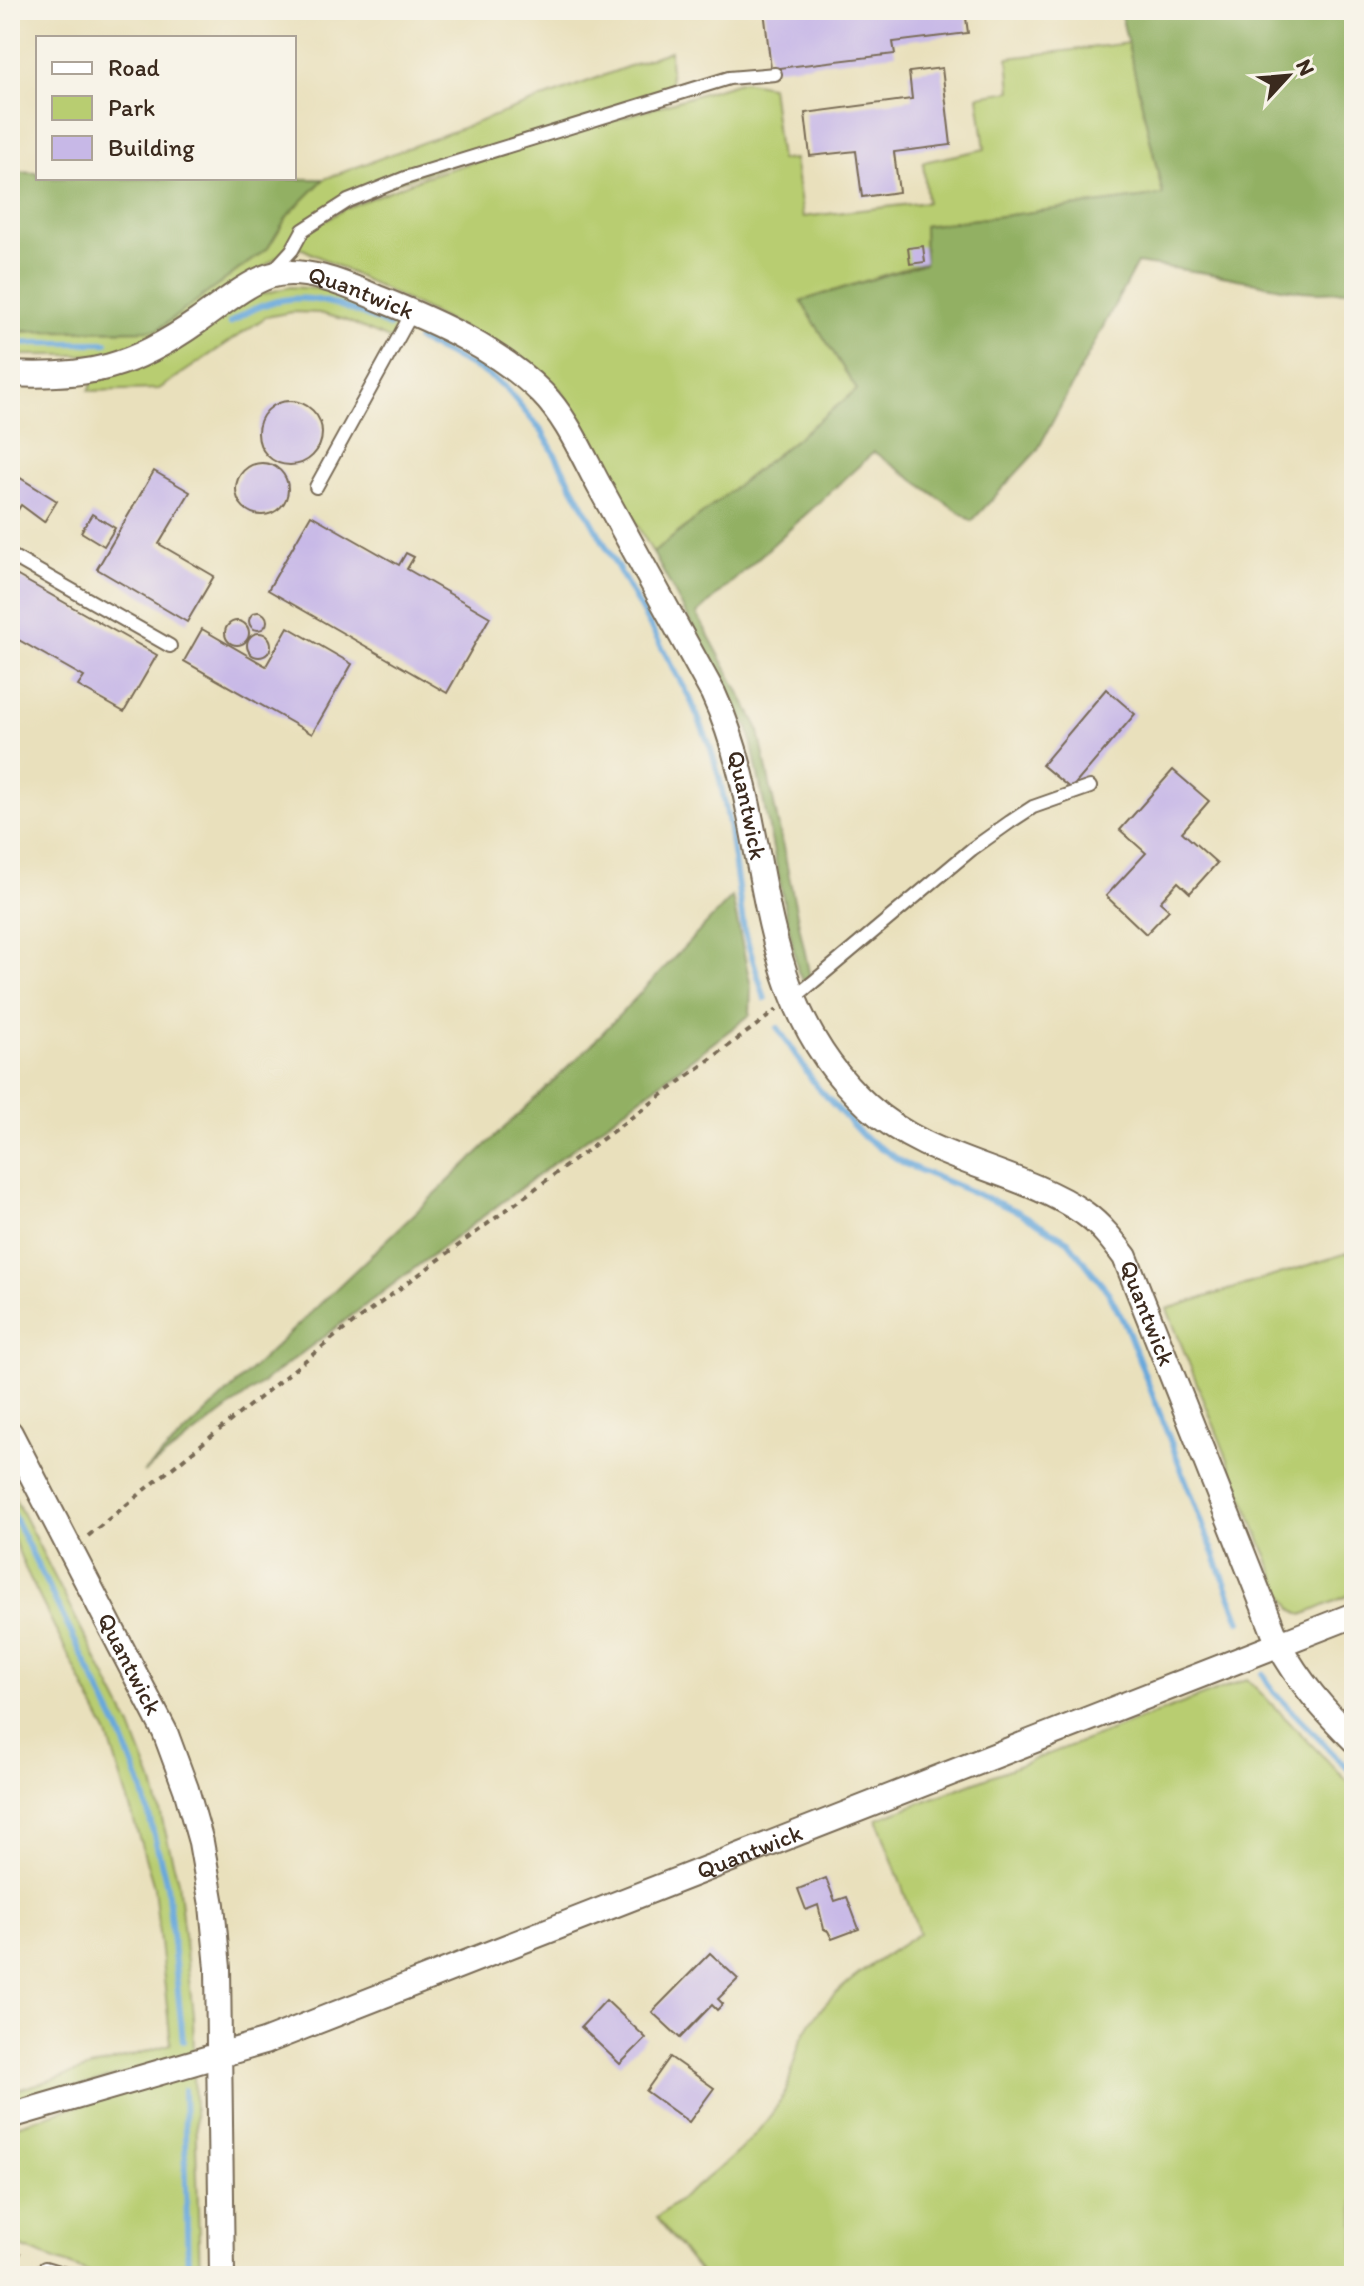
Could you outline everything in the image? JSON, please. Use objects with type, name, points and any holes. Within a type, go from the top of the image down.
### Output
[{"type":"street","name":"Quantwick","points":[[269,276],[310,275],[335,281],[412,313],[507,363],[545,397],[575,443],[728,724],[738,757],[771,926],[792,999],[818,1046],[843,1081],[892,1127],[966,1162],[1053,1197],[1084,1213],[1107,1233],[1125,1257],[1279,1645],[1293,1672],[1354,1740]]},
{"type":"street","points":[[10,374],[82,373],[139,358],[269,276]]},
{"type":"street","name":"Quantwick","points":[[10,1433],[165,1732],[201,1842],[212,1905],[218,1968],[222,2276]]},
{"type":"street","name":"Quantwick","points":[[10,2116],[264,2042],[1354,1615]]},
{"type":"lane","points":[[269,276],[292,250],[303,230],[316,220],[348,201],[405,178],[729,78],[775,74]]},
{"type":"lane","points":[[316,487],[412,313]]},
{"type":"lane","points":[[11,557],[170,646]]},
{"type":"lane","points":[[792,999],[972,849],[1033,807],[1090,787]]},
{"type":"lane","points":[[35,2276],[45,2268],[72,2276]]},
{"type":"path","points":[[71,1549],[333,1338],[792,999]]},
{"type":"green space","points":[[1120,10],[1354,10],[1354,289],[1322,292],[1294,290],[1137,263],[1037,451],[972,521],[874,452],[697,614],[758,727],[810,977],[803,981],[798,972],[749,730],[653,553],[857,390],[801,301],[925,263],[924,226],[1163,195]]},
{"type":"green space","points":[[1128,43],[1163,195],[924,226],[925,262],[801,301],[857,390],[653,553],[561,390],[511,352],[303,249],[297,249],[305,233],[346,208],[424,177],[743,81],[771,86],[780,160],[794,159],[803,217],[927,202],[923,162],[985,149],[978,96],[1011,91],[1008,58]]},
{"type":"green space","points":[[670,51],[671,93],[339,201],[288,249],[175,331],[134,355],[10,355],[10,332],[157,330],[268,248],[288,215],[324,179]]},
{"type":"green space","points":[[10,172],[36,173],[36,180],[324,179],[288,215],[268,248],[157,330],[10,331]]},
{"type":"green space","points":[[290,287],[323,289],[395,316],[398,327],[393,341],[345,320],[319,313],[292,312],[266,317],[159,389],[89,391],[94,378],[259,295]]},
{"type":"green space","points":[[732,897],[751,987],[750,1015],[143,1473],[588,1048]]},
{"type":"green space","points":[[1354,1251],[1354,1593],[1303,1615],[1292,1609],[1279,1586],[1167,1309]]},
{"type":"green space","points":[[10,1489],[131,1727],[153,1784],[178,1881],[193,2015],[194,2053],[10,2107],[10,2092],[171,2044],[154,1887],[108,1735],[26,1570],[10,1530]]},
{"type":"green space","points":[[1247,1679],[1354,1788],[1354,2276],[703,2276],[656,2218],[728,2160],[769,2117],[787,2090],[802,2038],[824,2005],[853,1978],[919,1933],[877,1819]]},
{"type":"green space","points":[[183,2073],[194,2076],[200,2276],[98,2276],[10,2243],[10,2127]]},
{"type":"building","points":[[764,10],[965,10],[968,33],[893,42],[895,54],[771,69]]},
{"type":"building","points":[[942,68],[951,145],[894,152],[899,192],[862,197],[856,151],[810,156],[805,113],[912,99],[909,72]]},
{"type":"building","points":[[923,246],[925,262],[910,264],[908,248]]},
{"type":"building","points":[[290,401],[308,407],[316,415],[322,433],[316,451],[308,459],[290,465],[272,459],[264,451],[258,433],[264,415],[272,407]]},
{"type":"building","points":[[262,463],[280,471],[288,489],[280,507],[262,515],[244,507],[236,489],[244,471]]},
{"type":"building","points":[[154,471],[190,492],[159,544],[214,576],[187,622],[97,569]]},
{"type":"building","points":[[10,475],[17,476],[57,501],[44,522],[21,505],[16,513],[10,509]]},
{"type":"building","points":[[92,514],[115,528],[104,546],[81,532]]},
{"type":"building","points":[[311,515],[399,565],[406,553],[414,557],[407,569],[490,617],[447,693],[268,590]]},
{"type":"building","points":[[16,575],[157,655],[124,712],[78,686],[84,677],[10,635],[10,585]]},
{"type":"building","points":[[254,612],[262,612],[267,621],[265,628],[254,630],[249,625],[249,617]]},
{"type":"building","points":[[237,621],[245,625],[249,633],[245,641],[237,645],[229,641],[225,633],[229,625]]},
{"type":"building","points":[[288,627],[352,664],[312,734],[184,661],[202,629],[266,666]]},
{"type":"building","points":[[259,633],[267,637],[271,645],[267,653],[259,657],[251,653],[247,645],[251,637]]},
{"type":"building","points":[[1106,689],[1135,714],[1071,789],[1042,765]]},
{"type":"building","points":[[1173,770],[1209,801],[1182,832],[1217,863],[1190,893],[1178,882],[1160,902],[1169,910],[1146,934],[1106,896],[1146,853],[1120,830]]},
{"type":"building","points":[[826,1878],[835,1901],[847,1897],[859,1929],[832,1939],[824,1929],[818,1905],[806,1910],[798,1889]]},
{"type":"building","points":[[710,1953],[738,1979],[718,1999],[723,2004],[717,2010],[712,2005],[680,2038],[652,2012]]},
{"type":"building","points":[[606,2000],[646,2038],[620,2064],[581,2027]]},
{"type":"building","points":[[670,2057],[714,2088],[689,2122],[646,2091]]},
{"type":"building","points":[[10,2249],[21,2253],[12,2276],[10,2276]]},
{"type":"waterway","points":[[230,323],[271,302],[310,299],[348,308],[389,326]]},
{"type":"waterway","points":[[418,340],[482,371],[505,387],[543,433],[690,698],[720,780],[744,930],[765,999]]},
{"type":"waterway","points":[[10,343],[106,343]]},
{"type":"waterway","points":[[778,1028],[817,1087],[864,1137],[905,1164],[1017,1211],[1068,1241],[1108,1292],[1126,1326],[1240,1621]]},
{"type":"waterway","points":[[10,1509],[120,1732],[141,1785],[167,1885],[183,2041]]},
{"type":"waterway","points":[[1263,1674],[1274,1692],[1354,1775]]},
{"type":"waterway","points":[[184,2090],[188,2276]]}]
